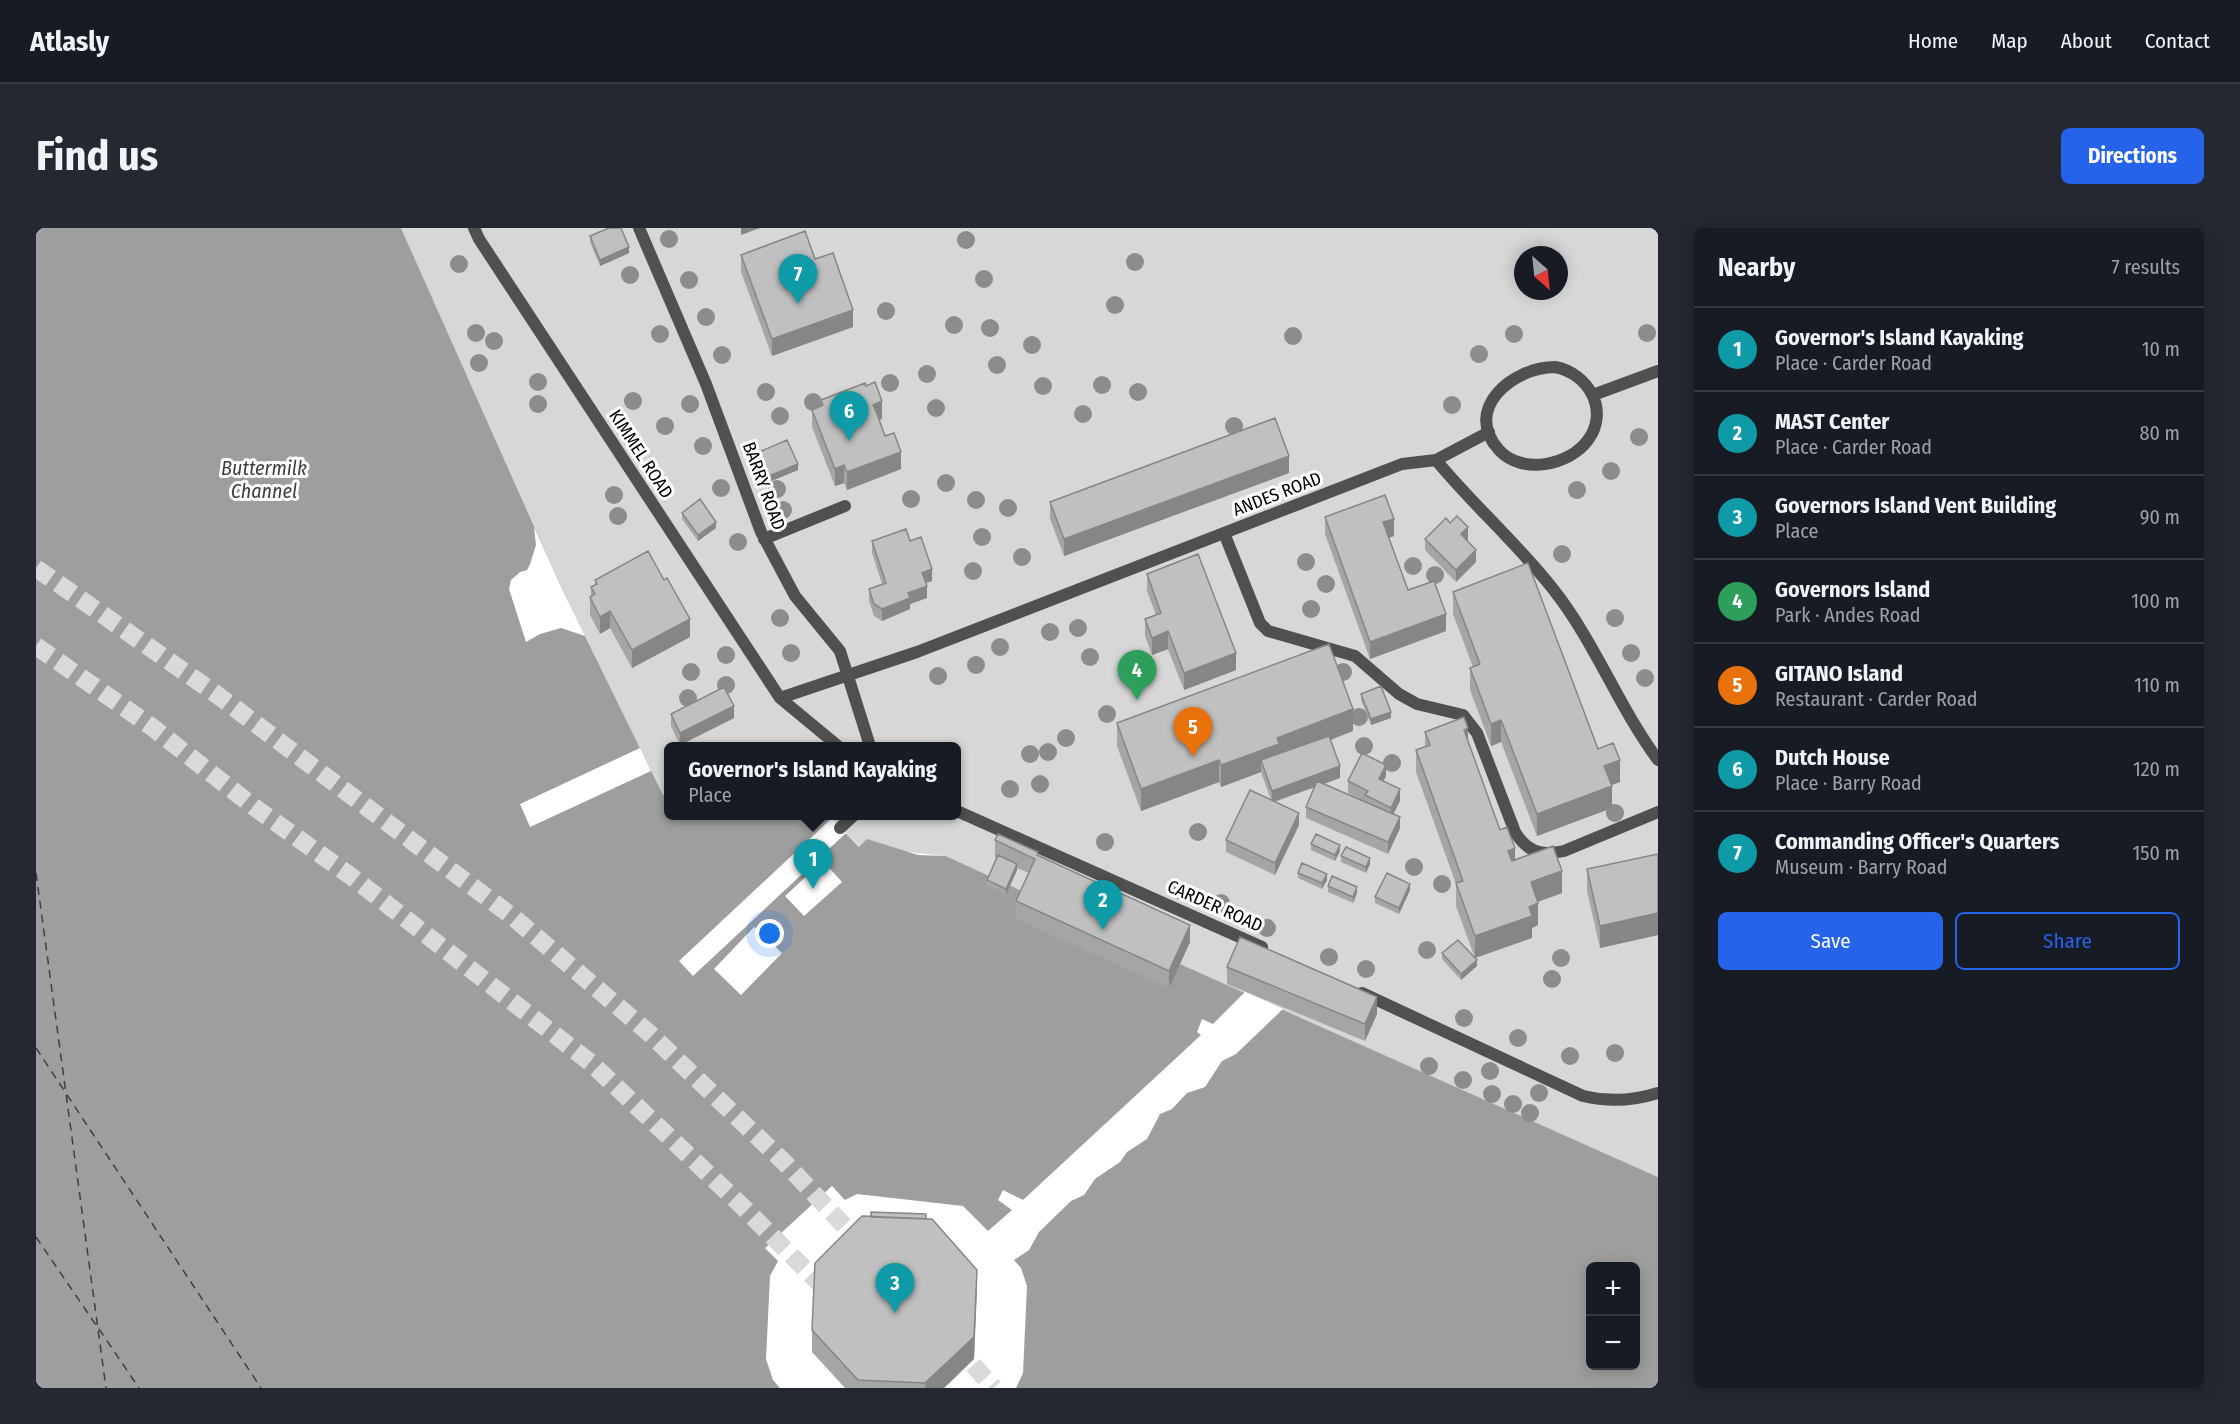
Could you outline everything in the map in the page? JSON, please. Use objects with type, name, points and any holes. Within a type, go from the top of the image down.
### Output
[{"type":"street","name":"KIMMEL ROAD","points":[[474,228],[485,249],[780,699]]},
{"type":"street","name":"BARRY ROAD","points":[[639,228],[706,384],[764,539],[795,596],[840,651],[869,742]]},
{"type":"street","points":[[1555,367],[1574,373],[1588,386],[1593,395],[1596,422],[1588,440],[1574,452],[1548,463],[1529,465],[1511,459],[1496,447],[1489,432],[1488,411],[1496,393],[1510,380],[1536,369],[1555,367]]},
{"type":"street","points":[[1593,395],[1658,371]]},
{"type":"street","points":[[1489,432],[1436,460],[1553,589],[1582,630],[1637,731],[1658,760]]},
{"type":"street","name":"ANDES ROAD","points":[[780,699],[917,652],[1402,464],[1436,460]]},
{"type":"street","points":[[764,539],[845,506]]},
{"type":"street","points":[[1224,533],[1260,623],[1268,631],[1355,656],[1399,694],[1417,704],[1454,711],[1471,723],[1515,832],[1521,843],[1531,850],[1551,854],[1564,851],[1658,812]]},
{"type":"street","points":[[780,699],[832,742]]},
{"type":"street","name":"CARDER ROAD","points":[[961,813],[1273,952]]},
{"type":"street","points":[[840,828],[849,820]]},
{"type":"street","points":[[1348,987],[1583,1096],[1601,1101],[1624,1100],[1658,1093]]},
{"type":"shaded area","points":[[401,228],[1658,228],[1658,1177],[1180,964],[946,856],[860,847],[833,820],[961,820],[961,742],[664,742],[664,795],[562,589]]},
{"type":"water","name":"Buttermilk Channel","points":[[36,228],[401,228],[562,589],[664,795],[664,820],[833,820],[859,847],[867,839],[918,855],[946,856],[1180,964],[1658,1177],[1658,1388],[36,1388]]},
{"type":"pier","points":[[534,527],[585,636],[561,628],[540,634],[526,642],[509,589],[511,580],[520,572],[527,570],[530,564],[536,545]]},
{"type":"pier","points":[[640,748],[651,771],[530,827],[520,804]]},
{"type":"pier","points":[[830,820],[834,820],[846,833],[693,976],[679,961]]},
{"type":"pier","points":[[823,861],[842,882],[804,916],[785,896]]},
{"type":"pier","points":[[754,927],[782,953],[741,995],[714,969]]},
{"type":"pier","points":[[1245,992],[1283,1009],[1236,1054],[1222,1061],[1205,1087],[1187,1093],[1172,1109],[1160,1114],[1147,1139],[1127,1152],[1120,1162],[1095,1179],[1084,1195],[1071,1201],[1039,1232],[1029,1250],[1014,1260],[1021,1268],[1027,1286],[1023,1373],[1016,1388],[780,1388],[773,1380],[766,1359],[770,1276],[778,1261],[765,1248],[832,1186],[845,1200],[857,1194],[963,1206],[988,1231],[1012,1210],[998,1200],[1003,1190],[1023,1200],[1201,1035],[1197,1032],[1202,1019],[1213,1024]]},
{"type":"building","points":[[609,228],[621,228],[629,247],[600,260],[590,236]]},
{"type":"building","points":[[805,231],[815,259],[833,253],[853,310],[772,339],[741,255]]},
{"type":"building","points":[[875,382],[882,401],[873,405],[885,436],[894,433],[901,452],[847,472],[844,465],[835,469],[812,410],[823,405],[821,400],[865,383],[866,386]]},
{"type":"building","points":[[1275,418],[1289,456],[1064,539],[1050,502]]},
{"type":"building","points":[[787,440],[798,464],[769,476],[759,452]]},
{"type":"building","points":[[1385,495],[1394,519],[1383,522],[1408,590],[1434,581],[1446,614],[1370,642],[1325,517]]},
{"type":"building","points":[[700,499],[716,522],[698,535],[682,513]]},
{"type":"building","points":[[1457,516],[1468,527],[1461,534],[1476,550],[1456,570],[1425,539],[1446,518],[1450,523]]},
{"type":"building","points":[[906,529],[910,541],[921,537],[932,569],[922,573],[927,586],[908,593],[910,598],[882,609],[874,604],[869,589],[886,583],[872,541]]},
{"type":"building","points":[[648,551],[664,580],[667,578],[690,619],[632,650],[610,611],[600,617],[590,597],[595,594],[591,587],[597,584],[595,580]]},
{"type":"building","points":[[1198,554],[1236,653],[1184,673],[1168,631],[1152,638],[1145,619],[1161,613],[1147,574]]},
{"type":"building","points":[[1528,563],[1598,749],[1613,743],[1620,760],[1604,766],[1612,786],[1537,814],[1501,720],[1491,724],[1470,668],[1480,664],[1453,592]]},
{"type":"building","points":[[1329,644],[1353,709],[1277,738],[1279,744],[1221,765],[1219,760],[1141,789],[1117,723]]},
{"type":"building","points":[[1381,686],[1391,712],[1371,719],[1361,694]]},
{"type":"building","points":[[724,687],[734,706],[680,733],[671,714]]},
{"type":"building","points":[[1464,717],[1468,728],[1464,730],[1500,830],[1507,827],[1515,848],[1508,851],[1512,861],[1553,846],[1562,871],[1531,882],[1538,903],[1529,907],[1532,916],[1475,936],[1456,883],[1463,881],[1416,750],[1430,745],[1425,732]]},
{"type":"building","points":[[1329,736],[1340,766],[1272,791],[1261,760]]},
{"type":"building","points":[[1362,753],[1386,765],[1379,779],[1400,789],[1391,808],[1365,795],[1368,791],[1348,781]]},
{"type":"building","points":[[1317,781],[1400,817],[1388,842],[1306,807]]},
{"type":"building","points":[[1250,790],[1299,813],[1275,863],[1226,840]]},
{"type":"building","points":[[998,834],[1038,852],[1037,855],[1190,925],[1169,971],[1016,901],[1035,859],[995,840]]},
{"type":"building","points":[[1316,834],[1340,845],[1335,855],[1311,844]]},
{"type":"building","points":[[1346,847],[1370,858],[1366,867],[1341,856]]},
{"type":"building","points":[[1658,854],[1658,913],[1600,926],[1587,869]]},
{"type":"building","points":[[998,855],[1017,864],[1006,889],[987,880]]},
{"type":"building","points":[[1302,863],[1327,874],[1322,883],[1298,873]]},
{"type":"building","points":[[1387,873],[1410,884],[1399,908],[1375,897]]},
{"type":"building","points":[[1332,876],[1357,887],[1353,897],[1328,886]]},
{"type":"building","points":[[1240,937],[1377,997],[1365,1024],[1227,967]]},
{"type":"building","points":[[1458,940],[1477,960],[1461,974],[1442,953]]},
{"type":"building","points":[[871,1212],[926,1214],[926,1219],[871,1217]]},
{"type":"building","points":[[862,1216],[932,1219],[977,1270],[974,1337],[925,1383],[858,1380],[812,1330],[815,1263]]},
{"type":"ferry route","points":[[36,873],[106,1388]]},
{"type":"ferry route","points":[[36,1048],[261,1388]]},
{"type":"ferry route","points":[[36,1237],[96,1325]]},
{"type":"ferry route","points":[[99,1329],[139,1388]]},
{"type":"tunnel","points":[[36,568],[216,694],[513,917],[649,1033],[785,1163],[865,1248]]},
{"type":"tunnel","points":[[36,646],[152,727],[254,807],[352,877],[591,1063],[741,1205],[830,1294]]},
{"type":"tunnel","points":[[955,1345],[994,1388]]},
{"type":"place","name":"Commanding Officer's Quarters","points":[[798,304]]},
{"type":"place","name":"Dutch House","points":[[849,441]]},
{"type":"place","name":"Governors Island","points":[[1137,700]]},
{"type":"place","name":"GITANO Island","points":[[1193,757]]},
{"type":"place","name":"Governor's Island Kayaking","points":[[813,889]]},
{"type":"place","name":"MAST Center","points":[[1103,930]]},
{"type":"place","name":"Governors Island Vent Building","points":[[895,1313]]}]
